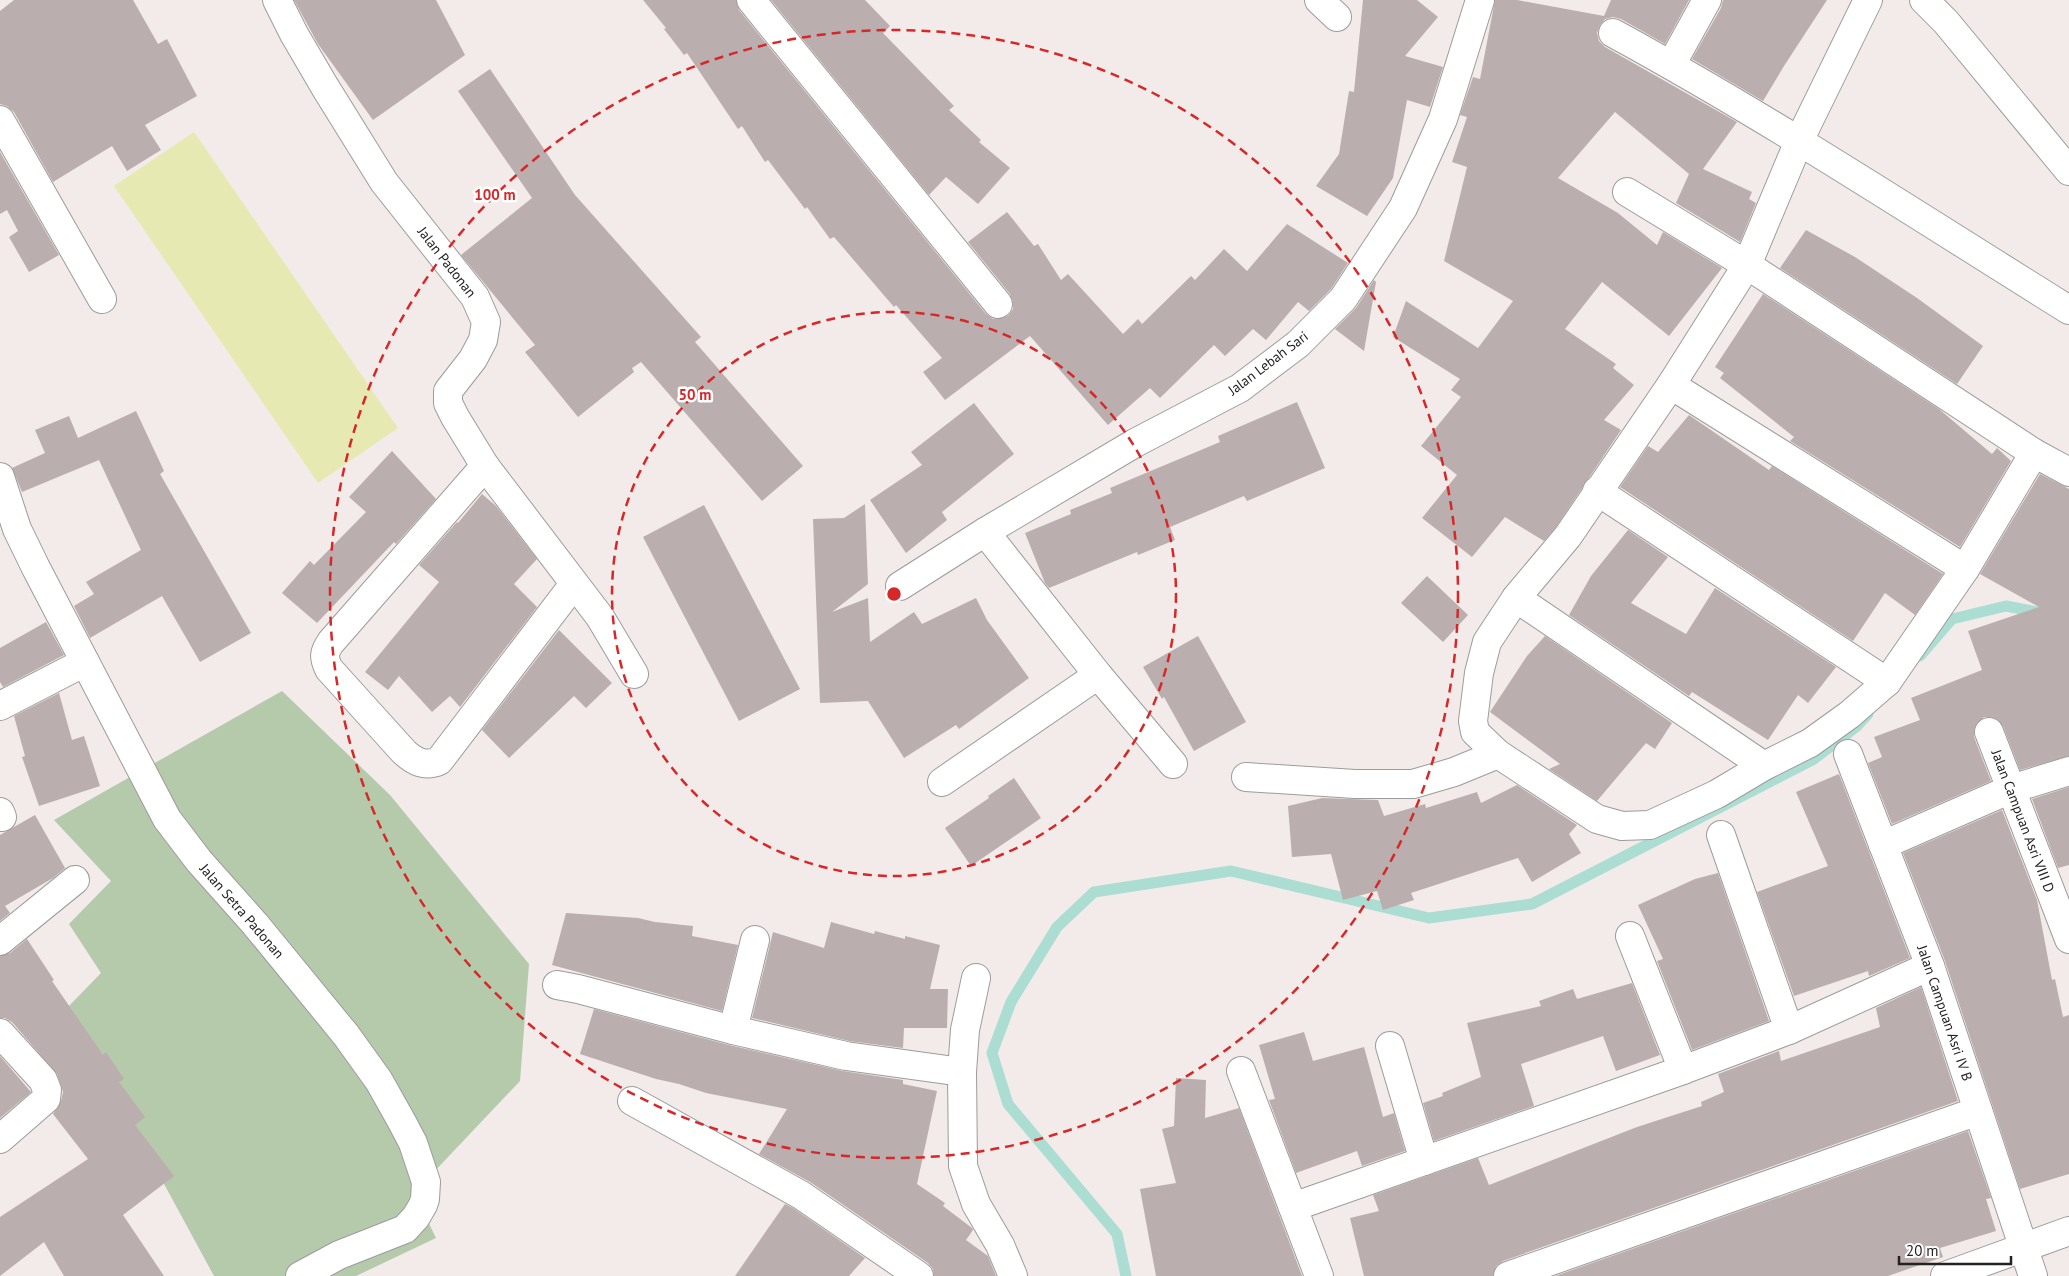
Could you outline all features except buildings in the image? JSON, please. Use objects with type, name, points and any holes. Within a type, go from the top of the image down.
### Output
[{"type":"street","name":"Jalan Padonan","points":[[277,0],[294,34],[325,87],[384,182],[475,297],[486,322],[483,340],[473,359],[448,391],[448,403],[455,417],[485,466],[600,617],[634,674]]},
{"type":"street","points":[[751,0],[998,304]]},
{"type":"street","name":"Jalan Lebah Sari","points":[[900,586],[985,532],[1136,443],[1240,388],[1298,344],[1343,299],[1403,208],[1443,119],[1480,0]]},
{"type":"street","points":[[1671,65],[1707,0]]},
{"type":"street","points":[[1868,0],[1799,141],[1747,265],[1671,385],[1568,536],[1516,598],[1486,642],[1479,673],[1474,713],[1474,732],[1498,754],[1597,819],[1622,826],[1650,825],[1717,794],[1764,766],[1810,743],[1849,715],[1887,682],[1965,569],[2034,453]]},
{"type":"street","points":[[1924,0],[1946,22],[2069,171]]},
{"type":"street","points":[[1612,33],[1671,65],[1799,141],[2069,310]]},
{"type":"street","points":[[0,120],[102,299]]},
{"type":"street","points":[[1627,192],[1747,265],[2034,453],[2069,472]]},
{"type":"street","points":[[1671,385],[1965,569]]},
{"type":"street","points":[[485,466],[331,642],[324,654],[324,659],[329,669],[411,759],[422,764],[431,764],[439,761],[574,584]]},
{"type":"street","name":"Jalan Setra Padonan","points":[[0,477],[17,529],[168,819],[199,861],[255,924],[346,1035],[379,1081],[413,1143],[426,1182],[426,1192],[423,1205],[410,1224],[405,1229],[339,1255],[300,1276]]},
{"type":"street","points":[[1597,491],[1887,682]]},
{"type":"street","points":[[985,532],[1098,675],[1173,764]]},
{"type":"street","points":[[1516,598],[1764,766]]},
{"type":"street","points":[[0,706],[85,662]]},
{"type":"street","points":[[942,782],[1098,675]]},
{"type":"street","name":"Jalan Campuan Asri VIII D","points":[[1989,732],[2069,939]]},
{"type":"street","points":[[1246,777],[1355,784],[1413,784],[1454,772],[1498,754]]},
{"type":"street","name":"Jalan Campuan Asri IV B","points":[[1848,754],[1930,966],[2023,1248],[2034,1276]]},
{"type":"street","points":[[1883,845],[2011,789],[2069,771]]},
{"type":"street","points":[[1721,835],[1789,1030]]},
{"type":"street","points":[[0,940],[75,880]]},
{"type":"street","points":[[1630,936],[1683,1070]]},
{"type":"street","points":[[733,1030],[755,940]]},
{"type":"street","points":[[1293,1207],[1683,1070],[1789,1030],[1930,966]]},
{"type":"street","points":[[976,978],[965,1030],[962,1072],[963,1166],[976,1204],[1000,1244],[1013,1276]]},
{"type":"street","points":[[557,985],[733,1030],[846,1056],[962,1072]]},
{"type":"street","points":[[0,1033],[43,1080],[48,1090],[46,1099],[0,1139]]},
{"type":"street","points":[[1390,1046],[1424,1161]]},
{"type":"street","points":[[1241,1071],[1320,1276]]},
{"type":"street","points":[[632,1101],[801,1195],[919,1276]]},
{"type":"street","points":[[1508,1276],[1978,1111]]},
{"type":"street","points":[[1945,1276],[2069,1231]]},
{"type":"green space","points":[[194,132],[398,428],[318,483],[114,186]]},
{"type":"green space","points":[[282,691],[390,795],[529,964],[520,1081],[414,1193],[436,1238],[356,1276],[214,1276],[68,1007],[101,973],[69,924],[111,881],[54,820]]},
{"type":"waterway","points":[[1920,656],[1952,619],[2006,606],[2069,618]]},
{"type":"waterway","points":[[1126,1276],[1117,1234],[1008,1104],[992,1053],[1011,1002],[1057,927],[1094,892],[1231,871],[1429,918],[1532,904],[1814,759],[1856,727],[1868,714]]}]
